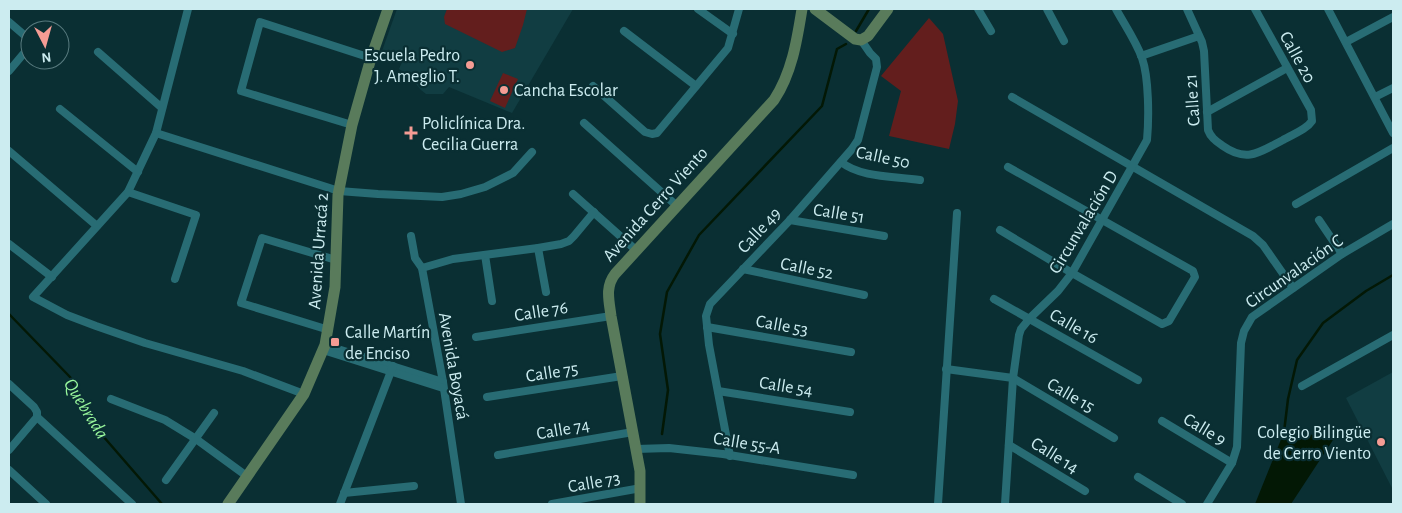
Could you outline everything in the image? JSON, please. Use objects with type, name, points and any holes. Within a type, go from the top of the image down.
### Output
[{"type":"street","points":[[188,9],[156,133],[128,192],[33,297],[67,315],[145,343],[243,371],[304,394]]},
{"type":"street","name":"Avenida Urracá 2","points":[[228,504],[304,394],[324,347],[329,330],[335,288],[339,190],[352,125],[371,58],[388,9]]},
{"type":"street","points":[[698,9],[732,34]]},
{"type":"street","points":[[593,86],[645,132],[657,133],[728,48],[739,9]]},
{"type":"street","name":"Avenida Cerro Viento","points":[[640,504],[636,449],[608,291],[612,278],[774,100],[783,87],[789,71],[802,9]]},
{"type":"street","points":[[815,9],[855,39],[862,40],[868,36],[888,9]]},
{"type":"street","points":[[978,9],[991,31]]},
{"type":"street","points":[[1047,9],[1064,41]]},
{"type":"street","name":"Circunvalación D","points":[[1005,504],[1013,378],[1021,329],[1058,291],[1072,273],[1148,140],[1145,68],[1142,56],[1116,9]]},
{"type":"street","name":"Calle 21","points":[[1187,9],[1204,51],[1208,130],[1211,137],[1234,154],[1257,153],[1305,128],[1312,120]]},
{"type":"street","name":"Calle 20","points":[[1255,9],[1311,110],[1312,120]]},
{"type":"street","points":[[1328,9],[1393,133]]},
{"type":"street","points":[[1346,42],[1393,16]]},
{"type":"street","points":[[9,22],[20,31]]},
{"type":"street","points":[[352,125],[241,91],[260,22],[371,58]]},
{"type":"street","points":[[624,31],[696,86]]},
{"type":"street","points":[[1142,56],[1199,36]]},
{"type":"street","name":"Calle 49","points":[[730,456],[706,316],[710,304],[790,220],[858,140],[877,67],[876,59],[862,40]]},
{"type":"street","points":[[98,52],[162,108]]},
{"type":"street","points":[[9,71],[20,58]]},
{"type":"street","points":[[1207,112],[1288,68]]},
{"type":"street","points":[[1376,98],[1393,88]]},
{"type":"street","points":[[1012,97],[1253,236],[1263,245],[1293,288]]},
{"type":"street","points":[[60,109],[138,172]]},
{"type":"street","points":[[584,123],[677,206]]},
{"type":"street","points":[[156,133],[339,190],[410,196],[442,197],[484,187],[513,173],[532,152]]},
{"type":"street","points":[[1296,204],[1393,148]]},
{"type":"street","points":[[9,151],[98,226]]},
{"type":"street","name":"Calle 50","points":[[841,162],[850,169],[867,173],[920,180]]},
{"type":"street","points":[[1000,230],[1162,324],[1169,321],[1195,277],[1193,271],[1008,167]]},
{"type":"street","points":[[128,192],[196,215],[175,279]]},
{"type":"street","points":[[573,194],[637,251]]},
{"type":"street","points":[[422,268],[453,259],[538,248],[569,241],[594,212]]},
{"type":"street","points":[[938,504],[957,213]]},
{"type":"street","name":"Calle 51","points":[[790,220],[884,236]]},
{"type":"street","points":[[1319,220],[1342,254]]},
{"type":"street","name":"Circunvalación C","points":[[1207,504],[1232,463],[1237,447],[1241,343],[1244,331],[1252,317],[1342,254],[1393,224]]},
{"type":"street","name":"Avenida Boyacá","points":[[411,236],[415,258],[422,268],[443,385],[461,504]]},
{"type":"street","points":[[329,330],[241,303],[262,238],[336,260]]},
{"type":"street","points":[[9,244],[52,277]]},
{"type":"street","points":[[538,248],[546,292]]},
{"type":"street","points":[[485,255],[492,300]]},
{"type":"street","name":"Calle 52","points":[[743,270],[864,295]]},
{"type":"street","name":"Calle 16","points":[[994,299],[1138,380]]},
{"type":"street","name":"Calle 76","points":[[476,337],[612,316]]},
{"type":"street","name":"Calle 53","points":[[708,327],[851,352]]},
{"type":"street","points":[[1302,386],[1393,335]]},
{"type":"street","points":[[324,347],[443,385]]},
{"type":"street","points":[[340,504],[392,369]]},
{"type":"street","points":[[946,369],[1013,378]]},
{"type":"street","name":"Calle 75","points":[[487,397],[622,376]]},
{"type":"street","name":"Calle 15","points":[[1013,378],[1114,438]]},
{"type":"street","points":[[9,384],[36,409],[37,417],[132,504]]},
{"type":"street","name":"Calle 54","points":[[718,390],[850,412]]},
{"type":"street","points":[[111,399],[165,420],[196,439],[248,477]]},
{"type":"street","points":[[166,480],[214,412]]},
{"type":"street","points":[[9,450],[37,417]]},
{"type":"street","name":"Calle 9","points":[[1162,421],[1232,463]]},
{"type":"street","name":"Calle 74","points":[[498,455],[633,432]]},
{"type":"street","name":"Calle 14","points":[[1009,444],[1085,491]]},
{"type":"street","name":"Calle 55-A","points":[[636,449],[669,448],[853,475]]},
{"type":"street","points":[[9,470],[46,504]]},
{"type":"street","points":[[1138,477],[1182,504]]},
{"type":"street","points":[[344,494],[414,486]]},
{"type":"street","name":"Calle 73","points":[[552,504],[574,502],[640,488]]},
{"type":"shaded area","name":"Escuela Pedro J. Ameglio T.","points":[[397,9],[573,9],[512,113],[449,87],[443,94],[426,94],[421,90],[410,77],[399,69],[403,60],[382,51]]},
{"type":"shaded area","points":[[447,9],[527,9],[515,48],[502,52],[445,24],[444,17]]},
{"type":"shaded area","points":[[929,18],[943,34],[958,101],[949,149],[889,136],[901,91],[881,76]]},
{"type":"shaded area","name":"Cancha Escolar","points":[[503,73],[518,79],[505,108],[490,101]]},
{"type":"shaded area","name":"Colegio Bilingüe de Cerro Viento","points":[[1393,372],[1393,487],[1392,488],[1346,398]]},
{"type":"shaded area","points":[[1284,432],[1335,437],[1291,504],[1255,504]]},
{"type":"waterway","points":[[856,31],[869,9]]},
{"type":"waterway","points":[[662,434],[668,390],[660,334],[667,292],[699,235],[822,106],[837,49],[846,44]]},
{"type":"waterway","points":[[1284,432],[1288,399],[1297,360],[1323,323],[1366,291],[1393,275]]},
{"type":"waterway","name":"Quebrada","points":[[9,314],[70,377],[96,428],[162,504]]},
{"type":"place","name":"Escuela Pedro J. Ameglio T.","points":[[470,65]]},
{"type":"place","name":"Cancha Escolar","points":[[504,90]]},
{"type":"place","name":"Policlínica Dra. Cecilia Guerra","points":[[411,133]]},
{"type":"place","name":"Calle Martín de Enciso","points":[[335,342]]},
{"type":"place","name":"Colegio Bilingüe de Cerro Viento","points":[[1381,442]]}]
